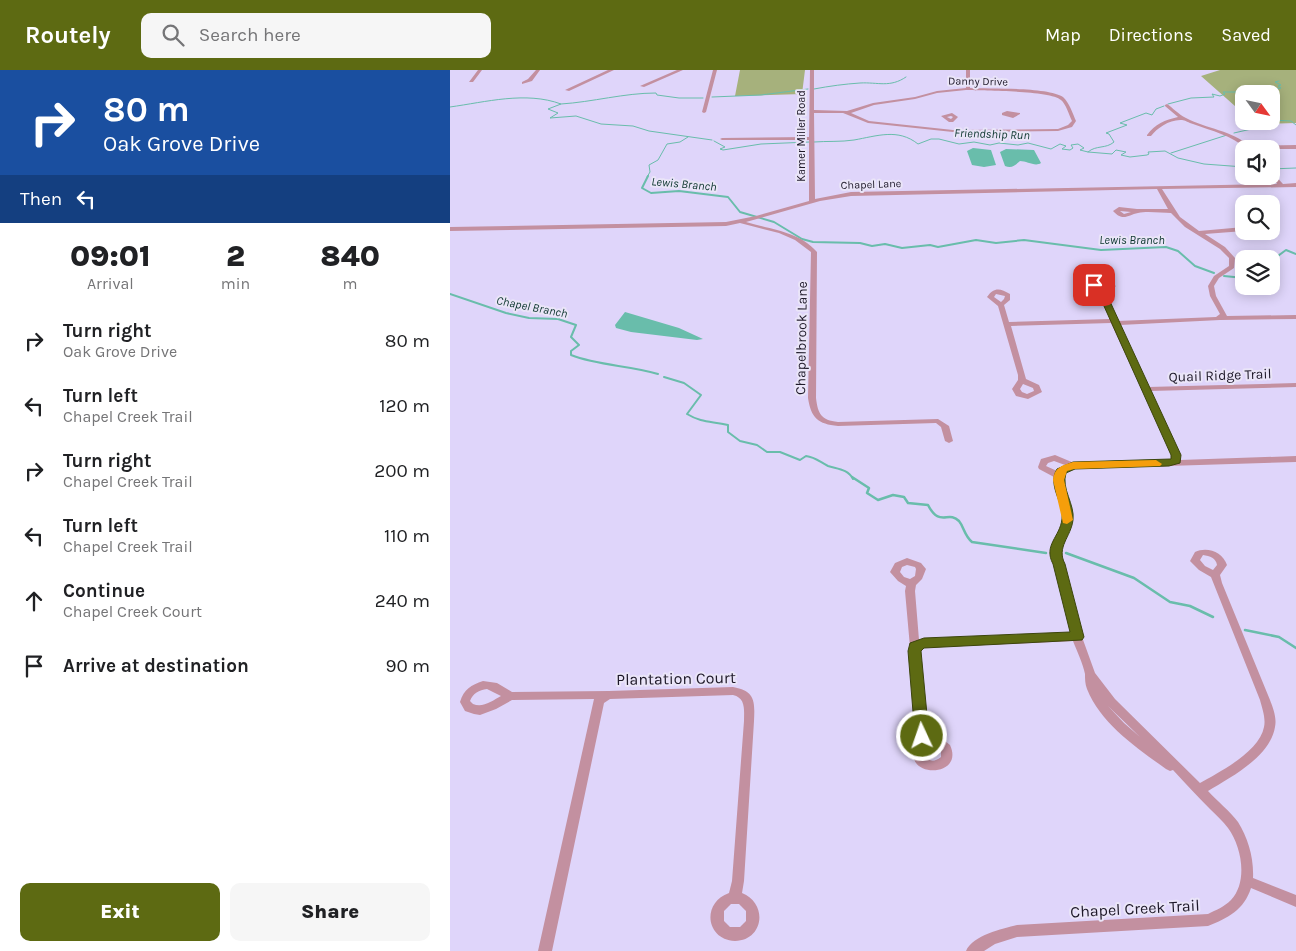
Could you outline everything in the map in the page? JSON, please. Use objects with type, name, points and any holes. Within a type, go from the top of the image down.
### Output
[{"type":"street","points":[[471,81],[480,70]]},
{"type":"street","points":[[524,83],[530,80],[538,70]]},
{"type":"street","points":[[567,90],[612,70]]},
{"type":"street","points":[[642,86],[681,70]]},
{"type":"street","points":[[704,112],[715,70]]},
{"type":"street","name":"Kamer Miller Road","points":[[812,70],[812,201]]},
{"type":"street","points":[[968,70],[968,89]]},
{"type":"street","name":"Danny Drive","points":[[811,112],[847,113],[874,104],[914,98],[937,92],[968,89],[1038,92],[1055,95],[1065,103],[1074,121],[1072,125],[1062,129],[953,131],[868,122],[847,113]]},
{"type":"street","points":[[1167,105],[1173,113],[1182,118],[1233,135],[1240,140]]},
{"type":"street","points":[[1013,117],[1018,131]]},
{"type":"street","points":[[1149,135],[1152,129],[1160,124],[1182,118]]},
{"type":"street","points":[[951,121],[953,131]]},
{"type":"street","points":[[722,139],[811,138]]},
{"type":"street","points":[[1280,147],[1296,147]]},
{"type":"street","name":"Chapel Lane","points":[[450,229],[715,225],[759,218],[812,201],[851,194],[1296,185]]},
{"type":"street","points":[[1151,188],[1169,211],[1187,226],[1221,246],[1233,261],[1230,269],[1216,277],[1211,286],[1213,296],[1222,316]]},
{"type":"street","points":[[1159,188],[1169,211]]},
{"type":"street","points":[[1137,212],[1169,211]]},
{"type":"street","name":"Chapelbrook Lane","points":[[740,222],[782,231],[814,252],[812,398],[814,412],[818,419],[838,424],[938,421],[945,426],[949,441]]},
{"type":"street","points":[[1198,233],[1235,230]]},
{"type":"street","points":[[1102,295],[1176,455],[1176,461],[1169,463]]},
{"type":"street","points":[[1001,305],[1022,380]]},
{"type":"street","points":[[1007,324],[1115,324],[1222,316],[1296,317]]},
{"type":"street","name":"Quail Ridge Trail","points":[[1145,389],[1296,385]]},
{"type":"street","points":[[1073,466],[1055,458],[1044,461],[1042,467],[1059,476],[1064,469],[1073,466],[1296,460]]},
{"type":"street","name":"Chapel Creek Trail","points":[[973,951],[992,938],[1018,931],[1218,918],[1239,900],[1247,881],[1248,859],[1239,836],[1224,815],[1185,776],[1136,738],[1100,703],[1092,690],[1059,564],[1055,557],[1056,549],[1068,519],[1059,476]]},
{"type":"street","points":[[1199,790],[1255,753],[1264,741],[1270,727],[1266,705],[1215,575]]},
{"type":"street","points":[[911,584],[910,592],[922,734]]},
{"type":"street","points":[[915,647],[924,643],[1078,637]]},
{"type":"street","name":"Plantation Court","points":[[545,951],[598,704],[600,700],[609,695],[734,691],[745,695],[748,699],[749,721],[738,881],[734,898]]},
{"type":"street","points":[[510,696],[609,695]]},
{"type":"street","points":[[1247,881],[1296,901]]},
{"type":"shaded area","points":[[740,70],[805,70],[802,94],[735,96]]},
{"type":"shaded area","points":[[1220,70],[1296,70],[1296,123],[1280,123],[1280,85],[1235,85],[1235,106],[1201,76]]},
{"type":"shaded area","points":[[973,148],[991,150],[996,165],[984,167],[972,165],[967,151]]},
{"type":"shaded area","points":[[1006,149],[1034,150],[1041,163],[1020,161],[1012,167],[1007,167],[1000,152]]},
{"type":"shaded area","points":[[625,312],[679,328],[703,339],[697,340],[631,332],[616,328],[615,325]]},
{"type":"waterway","points":[[814,89],[860,83],[889,83],[906,77]]},
{"type":"waterway","name":"Friendship Run","points":[[1168,104],[1191,98],[1214,97],[1212,94],[1220,96],[1225,94],[1223,92],[1244,92],[1243,89],[1253,92],[1281,88],[1278,86],[1281,85],[1275,82],[1279,81]]},
{"type":"waterway","points":[[712,97],[761,95],[808,89]]},
{"type":"waterway","points":[[561,104],[644,93],[656,93],[657,95],[679,98],[703,98]]},
{"type":"waterway","name":"Lewis Branch","points":[[450,107],[492,100],[520,98],[548,100],[561,104]]},
{"type":"waterway","name":"Lewis Branch","points":[[561,104],[548,109],[558,113],[550,118],[576,116],[601,124],[633,126],[649,131],[712,140]]},
{"type":"waterway","name":"Friendship Run","points":[[1088,152],[1094,148],[1108,146],[1114,142],[1109,134],[1106,133],[1127,125],[1120,123],[1146,113],[1152,115],[1156,109],[1164,106]]},
{"type":"waterway","points":[[1280,120],[1291,121],[1296,125]]},
{"type":"waterway","points":[[1234,133],[1247,130]]},
{"type":"waterway","name":"Friendship Run","points":[[814,142],[849,141],[887,134],[903,136],[918,144],[931,139],[939,139],[959,144],[974,142],[990,145],[999,143],[1018,145],[1028,143],[1051,149],[1060,144],[1066,146],[1062,149],[1070,150],[1073,148],[1071,145],[1078,144],[1084,148],[1080,150],[1088,152]]},
{"type":"waterway","points":[[1171,153],[1227,135]]},
{"type":"waterway","name":"Lewis Branch","points":[[647,177],[650,172],[649,165],[658,160],[667,144],[680,142],[688,137]]},
{"type":"waterway","name":"Friendship Run","points":[[714,141],[725,147],[720,149],[723,150],[761,144],[810,142]]},
{"type":"waterway","points":[[1088,152],[1112,154],[1116,150],[1126,152],[1121,155],[1130,157],[1147,155],[1149,154],[1148,152],[1165,151],[1178,158],[1204,164],[1235,166]]},
{"type":"waterway","points":[[1280,169],[1296,168]]},
{"type":"waterway","name":"Lewis Branch","points":[[648,176],[642,188],[651,193],[679,191],[728,197],[740,212],[774,222],[802,239],[813,242],[860,243],[872,246],[885,244],[902,248],[930,245],[938,247],[976,240],[996,243],[1024,240],[1101,250],[1166,247],[1178,251],[1195,266],[1214,273]]},
{"type":"waterway","name":"Lewis Branch","points":[[1280,254],[1286,250],[1296,254]]},
{"type":"waterway","name":"Lewis Branch","points":[[1224,276],[1235,277]]},
{"type":"waterway","name":"Chapel Branch","points":[[450,294],[506,313],[529,318],[558,319],[576,325],[571,337],[579,345],[571,351],[571,355],[582,359],[658,374]]},
{"type":"waterway","name":"Chapel Branch","points":[[664,377],[684,383],[701,395],[687,414],[692,417],[728,425],[728,432],[740,441],[757,445],[767,452],[780,452],[800,460],[806,456],[812,457],[828,466],[845,471],[853,479]]},
{"type":"waterway","name":"Chapel Branch","points":[[852,477],[869,488],[867,493],[878,500],[893,495],[904,497],[908,503],[928,505],[936,516],[955,518],[961,523],[967,537],[972,542],[1046,553]]},
{"type":"waterway","name":"Chapel Branch","points":[[1066,553],[1134,578],[1170,602],[1190,606],[1213,617]]},
{"type":"waterway","name":"Chapel Branch","points":[[1245,630],[1279,637],[1296,648]]},
{"type":"slow traffic","points":[[1067,520],[1067,513],[1058,480],[1061,471],[1067,467],[1156,464]]},
{"type":"route","points":[[922,736],[923,730],[914,651],[915,647],[919,644],[1078,637],[1059,564],[1055,557],[1058,542],[1065,530],[1068,519],[1058,480],[1061,471],[1073,466],[1173,463],[1176,461],[1176,455],[1125,344],[1102,295],[1094,285]]}]
